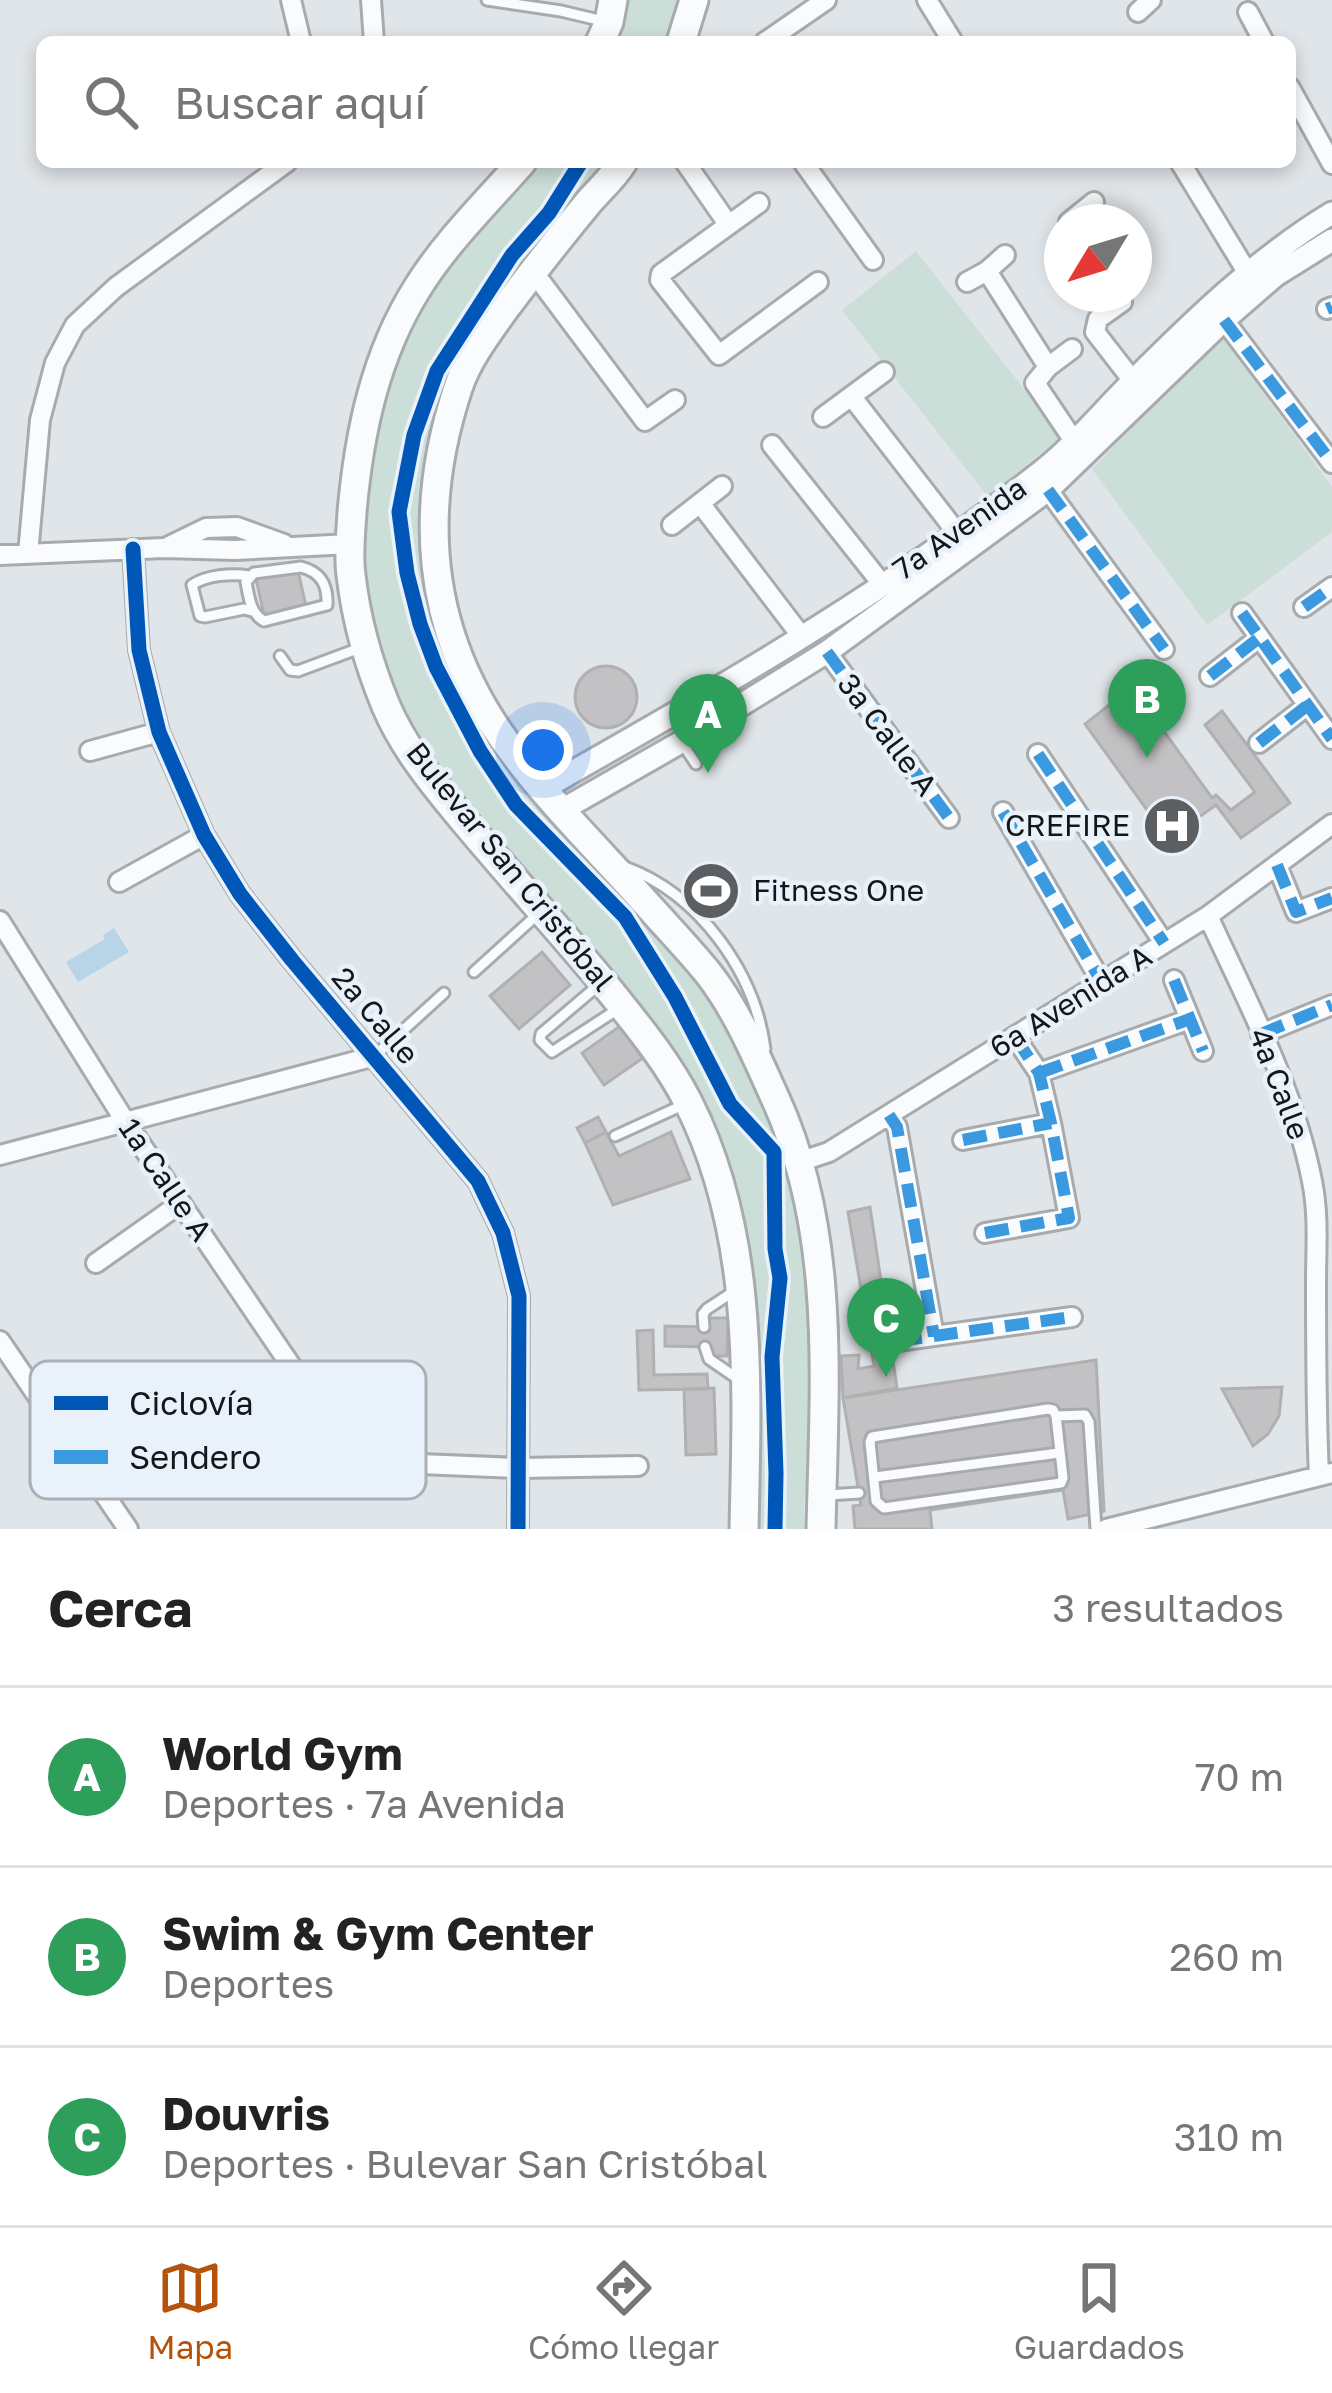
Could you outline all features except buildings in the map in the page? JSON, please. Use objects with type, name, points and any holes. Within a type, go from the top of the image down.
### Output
[{"type":"main road","points":[[683,36],[694,0]]},
{"type":"main road","name":"Bulevar San Cristóbal","points":[[517,168],[417,288],[391,339],[362,431],[343,584],[387,710],[418,762],[542,911],[592,991],[668,1068],[711,1155],[741,1287],[748,1529]]},
{"type":"main road","points":[[622,168],[567,229],[487,333],[459,384],[437,472],[435,563],[456,653],[500,734],[710,975],[779,1106],[800,1162],[820,1260],[830,1418],[821,1529]]},
{"type":"main road","points":[[810,1529],[810,1502],[830,1418]]},
{"type":"street","points":[[291,0],[300,36]]},
{"type":"street","points":[[371,0],[374,36]]},
{"type":"street","points":[[774,36],[826,0]]},
{"type":"street","points":[[928,0],[949,36]]},
{"type":"street","points":[[1248,12],[1261,36]]},
{"type":"street","points":[[1296,99],[1332,164]]},
{"type":"street","points":[[28,554],[40,420],[55,363],[75,325],[116,287],[279,168]]},
{"type":"street","points":[[689,168],[728,224]]},
{"type":"street","points":[[807,168],[873,260]]},
{"type":"street","points":[[1184,168],[1247,272]]},
{"type":"street","points":[[759,203],[659,277],[717,354],[818,282]]},
{"type":"street","name":"7a Avenida","points":[[553,800],[958,534],[1042,471],[1247,272],[1332,213]]},
{"type":"street","points":[[500,317],[542,282],[567,229]]},
{"type":"street","name":"7a Avenida","points":[[553,800],[681,742],[826,652],[1048,490],[1276,275],[1332,240]]},
{"type":"street","points":[[967,281],[1005,255]]},
{"type":"street","points":[[987,271],[1048,367]]},
{"type":"street","points":[[542,282],[645,421],[675,400]]},
{"type":"street","points":[[1110,312],[1098,319],[1095,332],[1133,381]]},
{"type":"street","points":[[1225,320],[1332,463]]},
{"type":"street","points":[[1072,349],[1048,367],[1036,387],[1074,441]]},
{"type":"street","points":[[823,417],[884,372]]},
{"type":"street","points":[[852,397],[958,534]]},
{"type":"street","points":[[772,445],[882,584]]},
{"type":"street","points":[[672,525],[722,486]]},
{"type":"street","points":[[1048,490],[1164,649]]},
{"type":"street","points":[[700,503],[802,637]]},
{"type":"street","points":[[0,555],[164,548],[206,528],[237,527],[293,547],[350,544]]},
{"type":"street","name":"2a Calle","points":[[133,549],[140,650],[159,732],[204,835],[240,894],[292,960],[478,1181],[503,1233],[519,1296],[518,1529]]},
{"type":"street","points":[[1304,607],[1331,591]]},
{"type":"street","points":[[1242,613],[1332,739]]},
{"type":"street","points":[[1210,676],[1259,638]]},
{"type":"street","name":"3a Calle A","points":[[826,652],[949,818]]},
{"type":"street","points":[[696,703],[710,725]]},
{"type":"street","points":[[1259,742],[1308,705]]},
{"type":"street","points":[[90,752],[159,732]]},
{"type":"street","points":[[1038,754],[1164,944]]},
{"type":"street","points":[[1003,812],[1101,982]]},
{"type":"street","name":"6a Avenida A","points":[[800,1162],[829,1152],[1164,944],[1332,824]]},
{"type":"street","points":[[119,881],[204,835]]},
{"type":"street","points":[[1277,866],[1296,912],[1332,898]]},
{"type":"street","name":"4a Calle","points":[[1208,916],[1261,1034],[1300,1134],[1313,1183],[1318,1236],[1316,1358],[1326,1474]]},
{"type":"street","name":"1a Calle A","points":[[0,921],[125,1121],[288,1361]]},
{"type":"street","points":[[1174,980],[1203,1051]]},
{"type":"street","points":[[1261,1034],[1332,1005]]},
{"type":"street","points":[[1039,1073],[1190,1019]]},
{"type":"street","points":[[985,1233],[1069,1218],[1039,1073],[1015,1037]]},
{"type":"street","points":[[0,1155],[374,1056]]},
{"type":"street","points":[[890,1115],[897,1126],[934,1336]]},
{"type":"street","points":[[963,1141],[1052,1123]]},
{"type":"street","points":[[96,1263],[181,1203]]},
{"type":"street","points":[[898,1341],[1072,1317]]},
{"type":"street","points":[[0,1341],[30,1387]]},
{"type":"street","points":[[0,1379],[14,1364]]},
{"type":"street","name":"1a Calle A","points":[[426,1463],[519,1468]]},
{"type":"street","points":[[519,1468],[638,1466]]},
{"type":"street","points":[[1106,1529],[1326,1474]]},
{"type":"street","points":[[107,1499],[128,1529]]},
{"type":"lane","points":[[487,0],[561,6],[608,21]]},
{"type":"lane","points":[[302,566],[343,584],[327,605],[264,621],[244,609],[200,616],[192,585],[198,580],[302,566]]},
{"type":"lane","points":[[249,576],[252,611]]},
{"type":"lane","points":[[327,605],[343,584]]},
{"type":"lane","points":[[280,656],[290,670],[298,670],[365,646]]},
{"type":"lane","points":[[681,742],[696,764]]},
{"type":"lane","points":[[474,972],[542,911]]},
{"type":"lane","points":[[592,991],[541,1034],[549,1052],[611,1013]]},
{"type":"lane","points":[[374,1056],[444,993]]},
{"type":"lane","points":[[615,1136],[688,1102]]},
{"type":"lane","points":[[704,1327],[707,1309],[741,1287]]},
{"type":"lane","points":[[705,1347],[709,1359],[745,1383]]},
{"type":"lane","points":[[1048,1409],[1056,1416],[1063,1478],[1057,1485],[884,1508],[876,1501],[872,1437],[1048,1409]]},
{"type":"lane","points":[[1056,1416],[1085,1415],[1089,1422],[1096,1529]]},
{"type":"lane","points":[[875,1477],[1059,1453]]},
{"type":"lane","points":[[821,1496],[859,1492]]},
{"type":"shaded area","points":[[621,0],[688,0],[677,36],[610,36]]},
{"type":"shaded area","points":[[525,168],[610,168],[493,314],[433,460],[446,648],[706,981],[794,1165],[812,1255],[816,1428],[804,1529],[758,1529],[753,1452],[716,1155],[422,749],[393,696],[359,531],[368,433],[400,344],[459,252]]},
{"type":"shaded area","points":[[916,251],[1061,436],[988,497],[842,310]]},
{"type":"shaded area","points":[[1221,335],[1332,487],[1332,532],[1207,625],[1092,469]]},
{"type":"water","points":[[114,928],[129,952],[78,982],[66,962],[105,939],[103,935]]},
{"type":"marked path","points":[[1327,309],[1332,307]]},
{"type":"marked path","points":[[1224,320],[1332,463]]},
{"type":"marked path","points":[[1048,490],[1164,649]]},
{"type":"marked path","points":[[1304,607],[1332,587]]},
{"type":"marked path","points":[[1242,613],[1332,739]]},
{"type":"marked path","points":[[1210,676],[1259,638]]},
{"type":"marked path","points":[[827,652],[949,818]]},
{"type":"marked path","points":[[1259,743],[1308,705]]},
{"type":"marked path","points":[[1038,754],[1164,943]]},
{"type":"marked path","points":[[1003,812],[1101,981]]},
{"type":"marked path","points":[[1277,865],[1296,912],[1332,898]]},
{"type":"marked path","points":[[1174,980],[1203,1051]]},
{"type":"marked path","points":[[1261,1034],[1332,1005]]},
{"type":"marked path","points":[[1039,1073],[1190,1019]]},
{"type":"marked path","points":[[985,1233],[1069,1218],[1039,1073],[1015,1037]]},
{"type":"marked path","points":[[889,1115],[897,1127],[934,1336]]},
{"type":"marked path","points":[[963,1140],[1051,1123]]},
{"type":"marked path","points":[[898,1341],[1072,1317]]},
{"type":"cycle path","points":[[577,168],[549,213],[512,255],[437,371],[414,435],[399,512],[407,573],[436,667],[480,751],[516,805],[625,917],[675,997],[730,1104],[774,1152],[775,1249],[780,1278],[772,1357],[775,1529]]},
{"type":"cycle path","points":[[133,549],[139,650],[159,732],[204,835],[240,894],[292,960],[478,1181],[503,1233],[519,1296],[518,1529]]},
{"type":"place","name":"Swim & Gym Center","points":[[1147,758]]},
{"type":"place","name":"World Gym","points":[[708,773]]},
{"type":"place","name":"CREFIRE","points":[[1172,826]]},
{"type":"place","name":"Fitness One","points":[[711,891]]},
{"type":"place","name":"Douvris","points":[[886,1377]]}]
